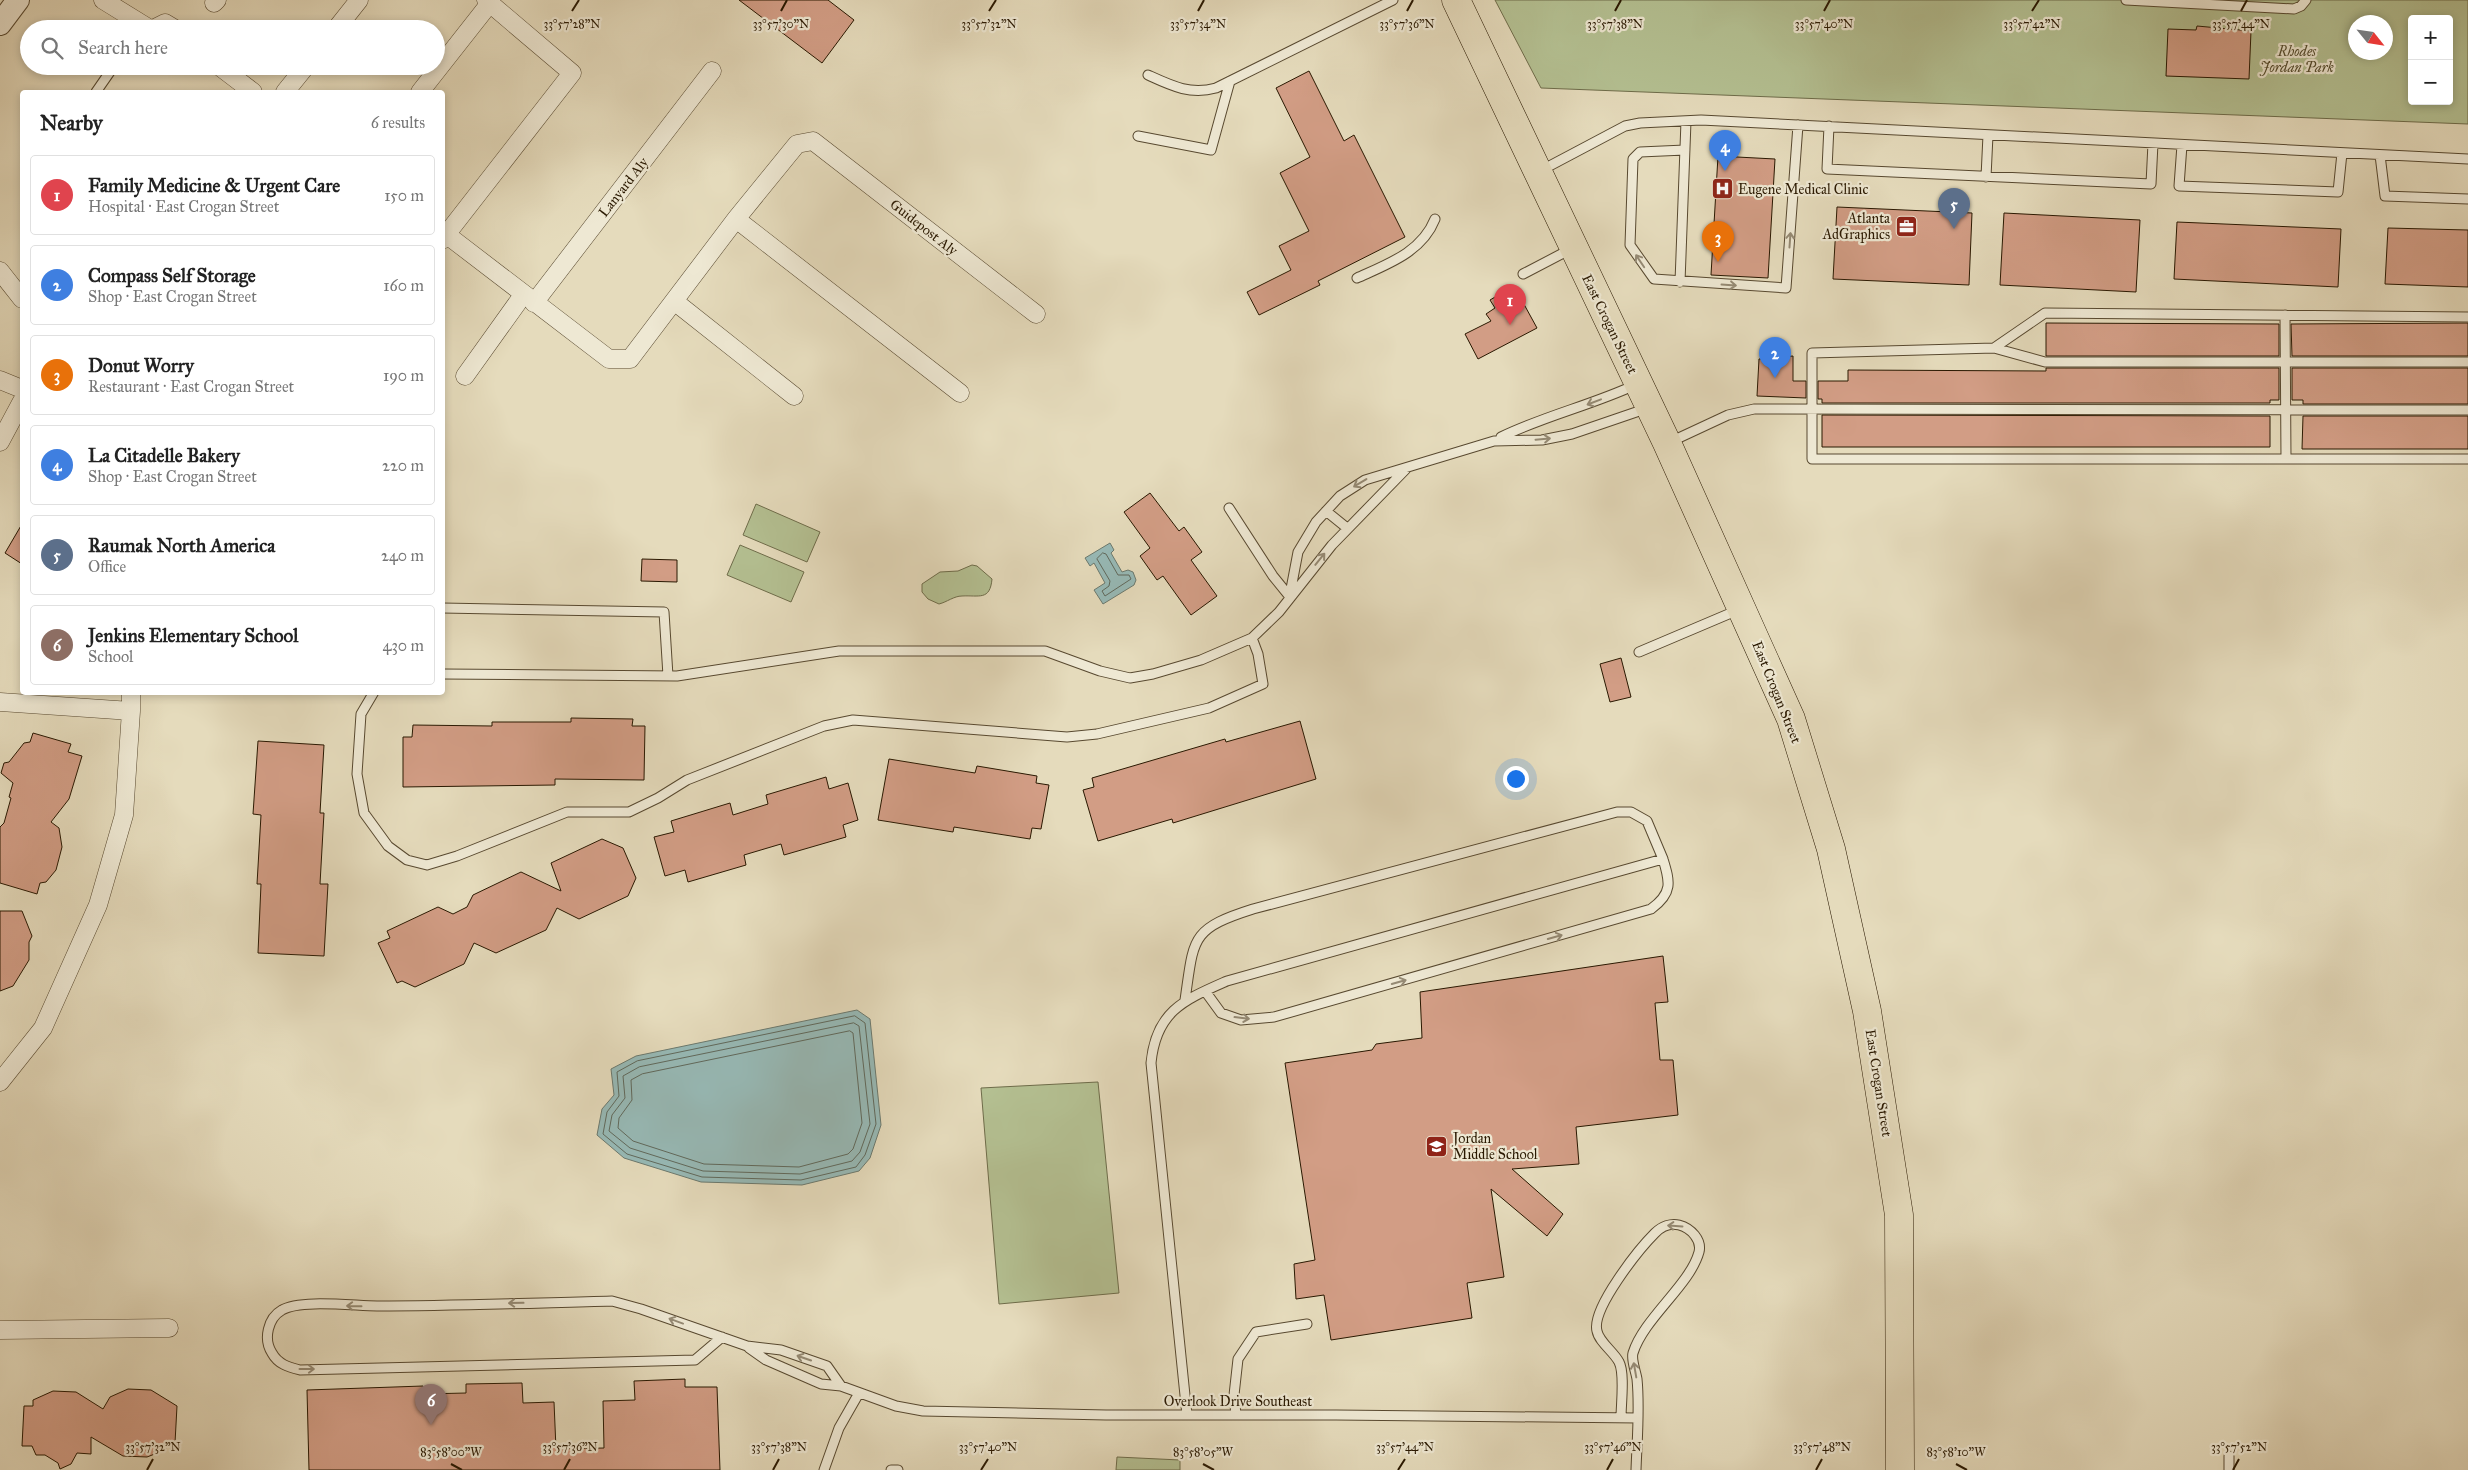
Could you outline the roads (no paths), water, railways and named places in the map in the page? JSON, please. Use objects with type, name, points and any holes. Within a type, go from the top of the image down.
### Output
[{"type":"main road","name":"East Crogan Street","points":[[1456,0],[1668,443],[1792,719],[1832,849],[1868,1010],[1899,1215],[1900,1470]]},
{"type":"street","points":[[0,24],[18,0]]},
{"type":"street","points":[[103,0],[134,20]]},
{"type":"street","points":[[343,20],[359,0]]},
{"type":"street","points":[[445,59],[488,1],[572,73],[445,238],[609,359],[630,359],[736,219],[960,393]]},
{"type":"street","name":"Lanyard Aly","points":[[465,376],[712,71]]},
{"type":"street","points":[[231,75],[251,90]]},
{"type":"street","points":[[287,90],[299,75]]},
{"type":"street","points":[[421,90],[433,75]]},
{"type":"street","name":"Guidepost Aly","points":[[736,219],[796,144],[813,141],[1036,314]]},
{"type":"street","points":[[0,271],[20,296]]},
{"type":"street","points":[[674,302],[794,396]]},
{"type":"street","points":[[0,380],[20,388]]},
{"type":"street","points":[[0,442],[20,405]]},
{"type":"street","points":[[0,1082],[43,1028],[98,905],[124,815],[131,695]]},
{"type":"street","points":[[0,702],[131,711]]},
{"type":"street","points":[[0,1330],[169,1328]]},
{"type":"lane","points":[[1148,74],[1168,84],[1199,93],[1216,88],[1393,0]]},
{"type":"lane","points":[[2126,0],[2259,4],[2294,8],[2301,6],[2306,0]]},
{"type":"lane","points":[[97,90],[108,75]]},
{"type":"lane","points":[[1138,136],[1211,150],[1230,81]]},
{"type":"lane","points":[[1538,172],[1581,151],[1625,126],[1686,121],[1829,126],[2468,159]]},
{"type":"lane","points":[[1680,282],[1686,121]]},
{"type":"lane","points":[[1685,150],[1640,152],[1633,159],[1630,245],[1654,279],[1786,288],[1798,125]]},
{"type":"lane","points":[[1829,126],[1827,170],[2151,184],[2154,143]]},
{"type":"lane","points":[[1986,177],[1988,135]]},
{"type":"lane","points":[[2182,145],[2179,186],[2338,192],[2342,153]]},
{"type":"lane","points":[[2380,155],[2385,196],[2468,200]]},
{"type":"lane","points":[[1357,278],[1417,247],[1430,233],[1435,219]]},
{"type":"lane","points":[[1523,274],[1574,248]]},
{"type":"lane","points":[[1994,348],[2045,313],[2468,317]]},
{"type":"lane","points":[[2286,315],[2286,459]]},
{"type":"lane","points":[[2468,362],[2045,362],[1994,348],[1812,353],[1812,459],[2468,459]]},
{"type":"lane","points":[[1290,597],[1298,552],[1316,522],[1340,496],[1365,480],[1406,469],[1494,440],[1540,420],[1596,402],[1644,395]]},
{"type":"lane","points":[[1494,440],[1542,440],[1572,434],[1644,395]]},
{"type":"lane","points":[[1668,443],[1704,425],[1742,411],[1762,409],[2468,410]]},
{"type":"lane","points":[[445,674],[668,676],[839,651],[1045,651],[1100,671],[1130,678],[1153,674],[1201,660],[1252,638],[1279,612],[1347,528],[1406,469]]},
{"type":"lane","points":[[1229,508],[1273,576],[1290,597]]},
{"type":"lane","points":[[1326,511],[1347,528]]},
{"type":"lane","points":[[445,608],[664,612],[668,676]]},
{"type":"lane","points":[[1639,652],[1742,608]]},
{"type":"lane","points":[[372,695],[360,714],[357,774],[364,813],[388,846],[407,860],[427,865],[457,856],[567,812],[629,812],[658,798],[687,780],[824,726],[853,720],[1067,737],[1097,734],[1209,708],[1263,684],[1258,654],[1252,638]]},
{"type":"lane","points":[[1185,1000],[1192,949],[1202,932],[1222,919],[1253,909],[1617,812],[1631,812],[1648,821],[1670,881],[1667,892],[1660,902],[1651,909],[1274,1017],[1241,1020],[1221,1013],[1205,991]]},
{"type":"lane","points":[[1187,1415],[1151,1062],[1157,1032],[1173,1009],[1185,1000],[1227,981],[1663,859]]},
{"type":"lane","points":[[1621,1418],[1620,1363],[1597,1332],[1597,1317],[1610,1291],[1656,1232],[1667,1225],[1678,1225],[1689,1229],[1699,1241],[1700,1251],[1693,1266],[1651,1322],[1632,1355],[1637,1380],[1636,1470]]},
{"type":"lane","points":[[722,1337],[695,1360],[300,1370],[279,1362],[268,1344],[268,1331],[274,1318],[283,1310],[301,1305],[376,1306],[612,1301],[642,1309],[722,1337],[747,1346],[781,1350],[827,1366],[841,1386]]},
{"type":"lane","points":[[1236,1415],[1234,1395],[1238,1360],[1256,1332],[1307,1324]]},
{"type":"lane","name":"Overlook Drive Southeast","points":[[747,1346],[766,1360],[821,1384],[841,1386],[896,1406],[923,1411],[1638,1418]]},
{"type":"lane","points":[[824,1470],[839,1428],[858,1393]]},
{"type":"lane","points":[[2229,1456],[2229,1470]]},
{"type":"lane","points":[[891,1470],[898,1470]]},
{"type":"water","points":[[1110,543],[1114,550],[1111,553],[1122,572],[1128,570],[1133,572],[1136,580],[1134,585],[1103,604],[1094,590],[1105,583],[1094,563],[1090,566],[1085,558]]},
{"type":"water","points":[[857,1010],[870,1019],[881,1125],[870,1158],[859,1171],[802,1185],[701,1182],[624,1158],[597,1135],[602,1109],[614,1095],[611,1069],[636,1056]]},
{"type":"place","name":"La Citadelle Bakery","points":[[1725,171]]},
{"type":"place","name":"Eugene Medical Clinic","points":[[1722,189]]},
{"type":"place","name":"Atlanta AdGraphics","points":[[1906,226]]},
{"type":"place","name":"Raumak North America","points":[[1954,229]]},
{"type":"place","name":"Donut Worry","points":[[1718,262]]},
{"type":"place","name":"Family Medicine & Urgent Care","points":[[1510,325]]},
{"type":"place","name":"Compass Self Storage","points":[[1775,378]]},
{"type":"place","name":"Jordan Middle School","points":[[1437,1146]]},
{"type":"place","name":"Jenkins Elementary School","points":[[431,1425]]},
{"type":"park label","name":"Rhodes Jordan Park","points":[[2297,59]]}]
